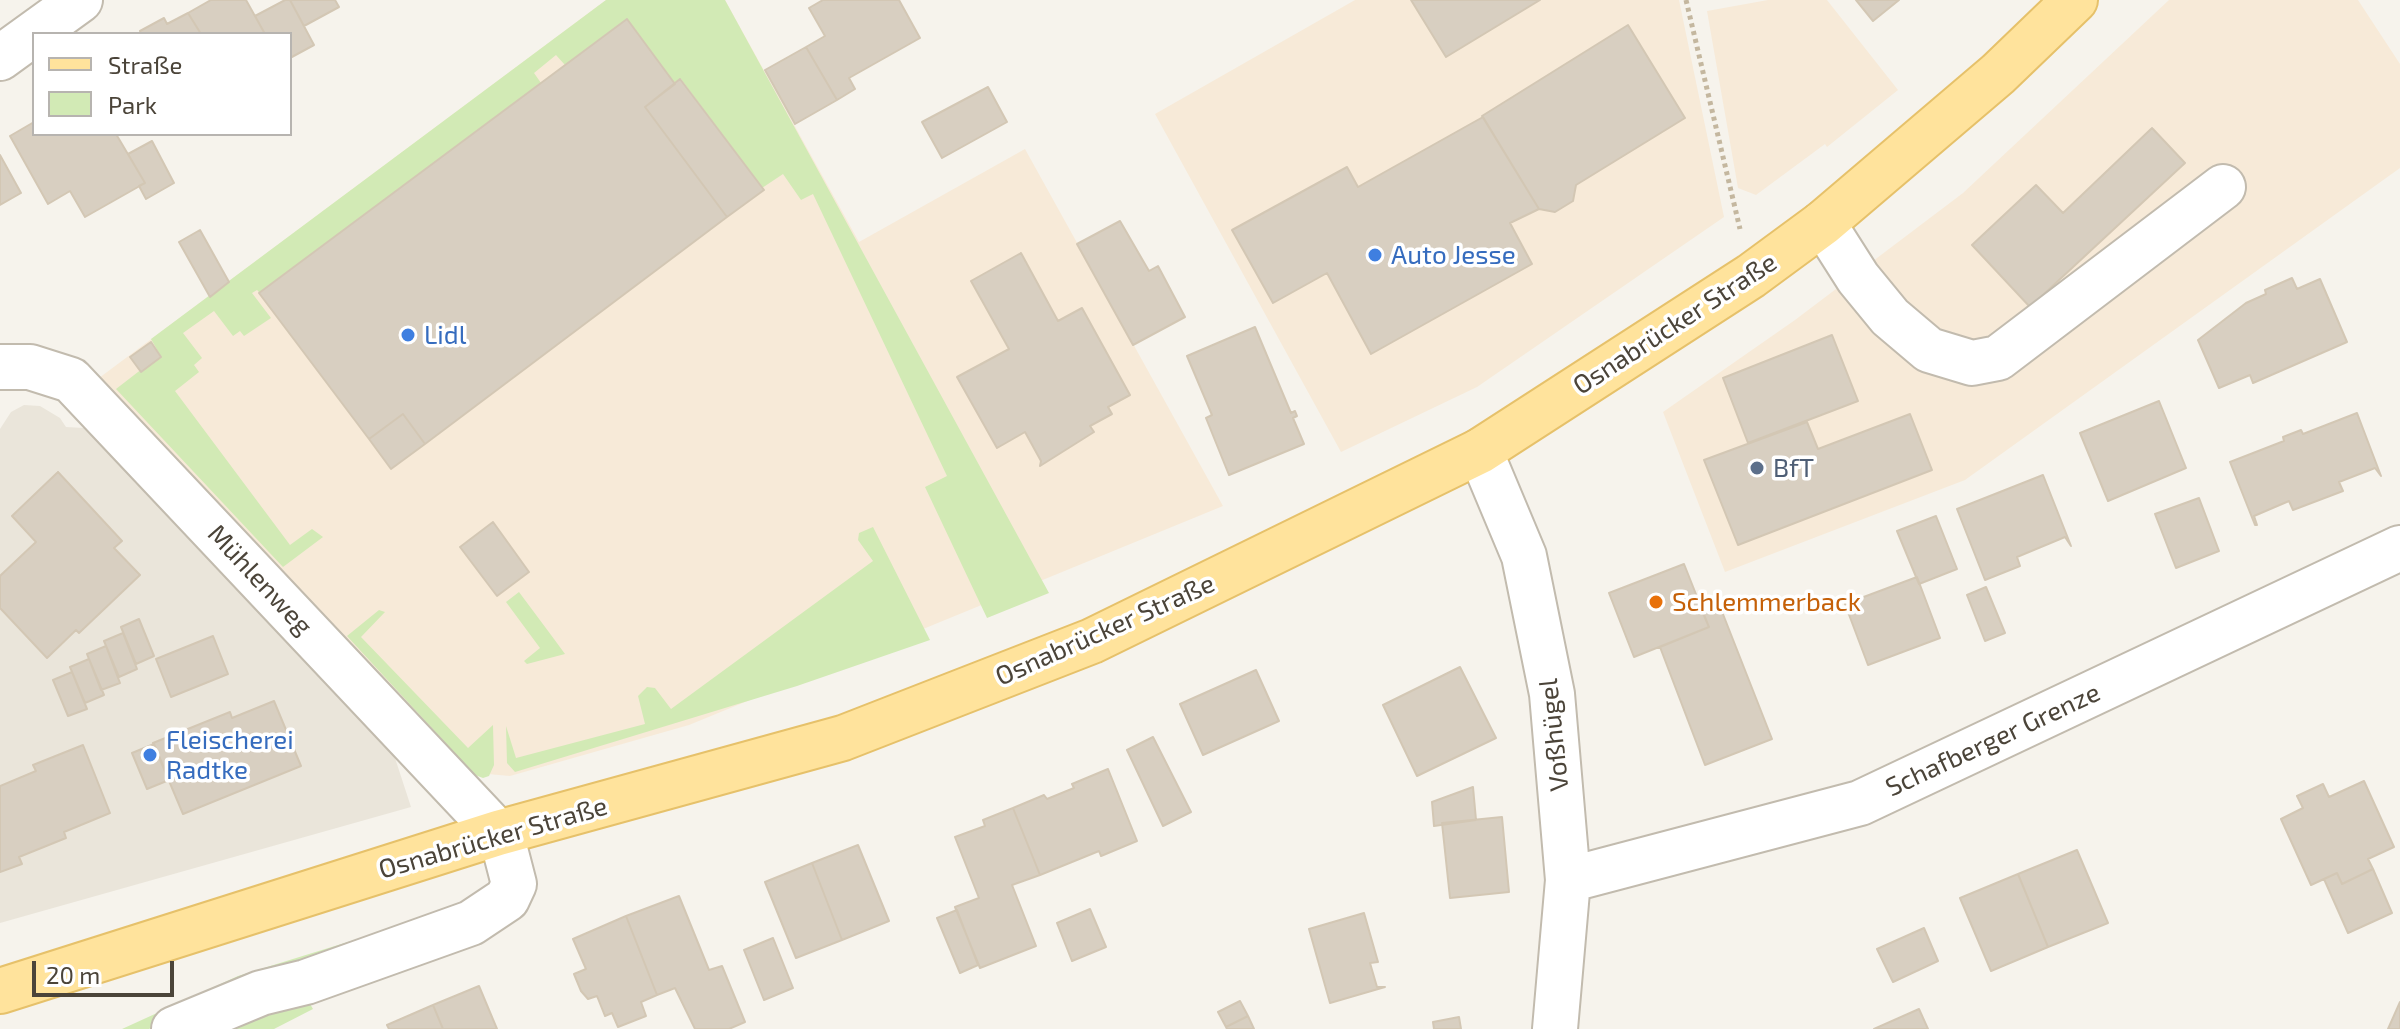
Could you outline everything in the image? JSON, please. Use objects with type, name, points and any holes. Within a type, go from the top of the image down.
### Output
[{"type":"main road","name":"Osnabrücker Straße","points":[[0,991],[498,833],[843,738],[1092,641],[1480,451],[1751,276],[1823,223],[1998,74],[2075,0]]},
{"type":"street","points":[[36,32],[80,0]]},
{"type":"street","points":[[0,58],[32,35]]},
{"type":"street","points":[[1823,223],[1858,278],[1890,317],[1929,350],[1972,363],[1998,358],[2223,187]]},
{"type":"street","name":"Mühlenweg","points":[[0,367],[30,367],[71,380],[498,833]]},
{"type":"street","name":"Voßhügel","points":[[1480,451],[1524,556],[1549,679],[1568,880],[1555,1029]]},
{"type":"street","name":"Schafberger Grenze","points":[[1568,880],[1860,803],[2400,548]]},
{"type":"street","points":[[174,1029],[261,993],[306,982],[460,927],[495,910],[507,899],[514,884],[498,833]]},
{"type":"path","points":[[1686,0],[1751,276]]},
{"type":"shaded area","points":[[606,0],[725,0],[859,242],[1025,149],[1223,506],[689,725],[510,776],[477,773],[99,378]]},
{"type":"shaded area","points":[[1355,0],[1679,0],[1724,217],[1477,387],[1341,452],[1155,114]]},
{"type":"shaded area","points":[[1768,0],[1827,0],[1898,90],[1827,147],[1825,144],[1756,195],[1738,188],[1707,11]]},
{"type":"shaded area","points":[[2169,0],[2358,0],[2400,64],[2400,168],[1965,480],[1725,572],[1663,412],[1795,320],[1963,193]]},
{"type":"shaded area","points":[[24,405],[40,406],[60,418],[66,427],[84,428],[395,758],[411,807],[0,923],[0,429],[11,412]]},
{"type":"green space","points":[[606,0],[725,0],[1049,593],[987,618],[925,487],[947,476],[813,194],[801,200],[783,174],[762,188],[681,79],[674,83],[627,19],[565,65],[556,55],[534,73],[541,83],[260,293],[257,290],[252,293],[271,318],[244,336],[240,331],[233,336],[214,311],[183,333],[202,358],[194,365],[199,372],[175,391],[290,545],[312,529],[323,537],[283,567],[116,389],[160,355],[151,339]]},
{"type":"green space","points":[[873,527],[930,640],[797,686],[515,772],[507,763],[506,726],[516,758],[645,724],[638,696],[647,687],[655,688],[671,709],[873,561],[858,540],[859,533]]},
{"type":"green space","points":[[519,592],[565,654],[527,664],[524,661],[540,648],[506,602]]},
{"type":"green space","points":[[379,610],[385,612],[361,637],[468,748],[493,725],[494,765],[489,776],[483,778],[475,775],[347,636]]},
{"type":"green space","points":[[464,906],[168,1017],[149,1029],[122,1029],[238,976]]},
{"type":"green space","points":[[306,997],[313,1009],[274,1029],[212,1029]]},
{"type":"building","points":[[211,0],[246,0],[264,32],[200,32],[188,13]]},
{"type":"building","points":[[290,0],[314,45],[292,57],[292,32],[264,32],[255,16]]},
{"type":"building","points":[[290,0],[335,0],[339,7],[304,26]]},
{"type":"building","points":[[823,0],[899,0],[920,38],[849,78],[855,89],[837,100],[806,47],[825,36],[809,8]]},
{"type":"building","points":[[1411,0],[1540,0],[1446,57]]},
{"type":"building","points":[[1856,0],[1899,0],[1873,21]]},
{"type":"building","points":[[188,13],[200,32],[140,31],[164,18],[167,24]]},
{"type":"building","points":[[627,19],[675,84],[645,107],[727,217],[425,444],[403,414],[369,439],[259,293]]},
{"type":"building","points":[[1628,25],[1685,118],[1576,185],[1573,201],[1555,212],[1539,209],[1482,116]]},
{"type":"building","points":[[806,47],[837,100],[795,124],[765,70]]},
{"type":"building","points":[[680,79],[764,190],[727,217],[645,107]]},
{"type":"building","points":[[988,87],[1007,122],[942,158],[922,122]]},
{"type":"building","points":[[1483,117],[1539,209],[1510,223],[1532,264],[1371,354],[1327,273],[1273,303],[1232,230],[1347,167],[1358,187]]},
{"type":"building","points":[[32,123],[32,136],[117,136],[145,183],[85,217],[70,191],[48,204],[10,136]]},
{"type":"building","points":[[2152,128],[2185,163],[2030,307],[1972,245],[2036,185],[2063,213]]},
{"type":"building","points":[[152,141],[174,183],[146,199],[139,186],[145,183],[128,154]]},
{"type":"building","points":[[0,155],[21,193],[0,205]]},
{"type":"building","points":[[1120,221],[1149,271],[1158,266],[1185,317],[1133,345],[1077,244]]},
{"type":"building","points":[[200,230],[229,282],[210,297],[179,242]]},
{"type":"building","points":[[1021,253],[1058,321],[1082,308],[1130,395],[1108,407],[1112,414],[1090,426],[1094,432],[1040,466],[1041,461],[1025,432],[997,448],[957,377],[1009,349],[971,281]]},
{"type":"building","points":[[2292,278],[2297,289],[2320,279],[2347,342],[2253,383],[2250,375],[2219,388],[2198,340],[2246,303],[2266,294],[2265,290]]},
{"type":"building","points":[[1255,327],[1291,413],[1295,411],[1297,416],[1293,418],[1304,444],[1229,475],[1206,418],[1212,415],[1187,356]]},
{"type":"building","points":[[1832,335],[1858,401],[1748,443],[1723,378]]},
{"type":"building","points":[[151,342],[161,357],[141,372],[130,357]]},
{"type":"building","points":[[2159,401],[2186,468],[2108,501],[2080,433]]},
{"type":"building","points":[[2357,413],[2381,476],[2375,468],[2339,482],[2343,491],[2293,510],[2289,501],[2254,516],[2255,525],[2230,462],[2284,441],[2283,437],[2301,430],[2303,434]]},
{"type":"building","points":[[403,414],[425,444],[391,469],[369,439]]},
{"type":"building","points":[[1910,414],[1932,470],[1738,545],[1704,460],[1807,422],[1818,449]]},
{"type":"building","points":[[58,472],[122,541],[114,548],[140,575],[79,633],[76,630],[47,658],[0,608],[0,576],[36,542],[12,516]]},
{"type":"building","points":[[2043,475],[2071,546],[2065,537],[2017,557],[2020,566],[1985,580],[1957,509]]},
{"type":"building","points":[[2199,498],[2219,551],[2176,568],[2155,514]]},
{"type":"building","points":[[1936,516],[1957,569],[1919,584],[1897,531]]},
{"type":"building","points":[[493,522],[529,572],[497,596],[460,547]]},
{"type":"building","name":"Schlemmerback","points":[[1684,564],[1709,627],[1634,657],[1609,593]]},
{"type":"building","points":[[1917,577],[1940,638],[1868,665],[1845,604]]},
{"type":"building","points":[[1986,587],[2005,633],[1985,641],[1967,595]]},
{"type":"building","points":[[1719,604],[1772,739],[1705,765],[1660,647],[1709,627],[1702,611]]},
{"type":"building","points":[[139,619],[154,656],[136,664],[121,627]]},
{"type":"building","points":[[123,633],[137,669],[119,677],[104,641]]},
{"type":"building","points":[[213,636],[228,674],[171,697],[156,659]]},
{"type":"building","points":[[106,646],[120,683],[101,690],[87,654]]},
{"type":"building","points":[[89,659],[104,695],[85,703],[70,667]]},
{"type":"building","points":[[1460,667],[1496,738],[1417,776],[1383,705]]},
{"type":"building","points":[[1256,670],[1279,721],[1203,755],[1180,704]]},
{"type":"building","points":[[72,672],[87,709],[68,716],[53,680]]},
{"type":"building","points":[[274,701],[301,766],[183,814],[153,743],[230,712],[232,718]]},
{"type":"building","points":[[1153,737],[1191,812],[1163,826],[1127,750]]},
{"type":"building","points":[[154,744],[169,780],[147,789],[132,753]]},
{"type":"building","points":[[83,745],[110,813],[64,832],[66,838],[19,857],[22,864],[0,872],[0,786],[36,771],[33,765]]},
{"type":"building","points":[[1108,769],[1137,841],[1101,856],[1099,851],[1040,875],[1013,808],[1044,795],[1047,799],[1074,788],[1072,784]]},
{"type":"building","points":[[2364,781],[2394,847],[2368,859],[2373,869],[2342,884],[2337,873],[2311,885],[2281,819],[2303,808],[2297,796],[2323,784],[2329,797]]},
{"type":"building","points":[[1473,787],[1476,820],[1434,826],[1432,802]]},
{"type":"building","points":[[1013,808],[1040,875],[1012,885],[1036,946],[980,968],[955,907],[979,898],[955,837],[985,826],[983,820]]},
{"type":"building","points":[[1502,817],[1509,892],[1450,898],[1442,823]]},
{"type":"building","points":[[858,845],[889,921],[842,940],[812,863]]},
{"type":"building","points":[[2077,850],[2108,923],[2048,947],[2018,874]]},
{"type":"building","points":[[812,863],[842,940],[796,958],[765,882]]},
{"type":"building","points":[[2373,869],[2392,913],[2348,933],[2324,879],[2337,873],[2342,884]]},
{"type":"building","points":[[2018,874],[2048,947],[1991,971],[1960,898]]},
{"type":"building","points":[[679,896],[709,970],[722,966],[745,1022],[729,1029],[695,1029],[675,988],[657,995],[626,916]]},
{"type":"building","points":[[1090,909],[1106,947],[1072,961],[1057,923]]},
{"type":"building","points":[[957,910],[978,965],[960,973],[937,918]]},
{"type":"building","points":[[1364,913],[1378,962],[1370,963],[1377,987],[1385,987],[1330,1003],[1309,929]]},
{"type":"building","points":[[626,916],[657,995],[641,1002],[646,1016],[618,1027],[612,1013],[605,1016],[597,996],[588,999],[581,991],[574,974],[586,969],[573,939]]},
{"type":"building","points":[[1924,928],[1938,961],[1893,982],[1877,949]]},
{"type":"building","points":[[773,938],[793,988],[764,1000],[744,950]]},
{"type":"building","points":[[479,986],[497,1029],[443,1029],[433,1005]]},
{"type":"building","points":[[1240,1001],[1248,1016],[1226,1027],[1218,1012]]},
{"type":"building","points":[[2400,1002],[2400,1029],[2388,1029]]},
{"type":"building","points":[[433,1005],[443,1029],[389,1029],[387,1025]]},
{"type":"building","points":[[1919,1009],[1928,1029],[1874,1029]]},
{"type":"building","points":[[1248,1016],[1254,1029],[1227,1029],[1226,1027]]},
{"type":"building","points":[[1459,1017],[1461,1029],[1434,1029],[1433,1022]]},
{"type":"place","name":"Auto Jesse","points":[[1375,255]]},
{"type":"place","name":"Lidl","points":[[408,335]]},
{"type":"place","name":"BfT","points":[[1757,468]]},
{"type":"place","name":"Schlemmerback","points":[[1656,602]]},
{"type":"place","name":"Fleischerei Radtke","points":[[150,755]]}]
